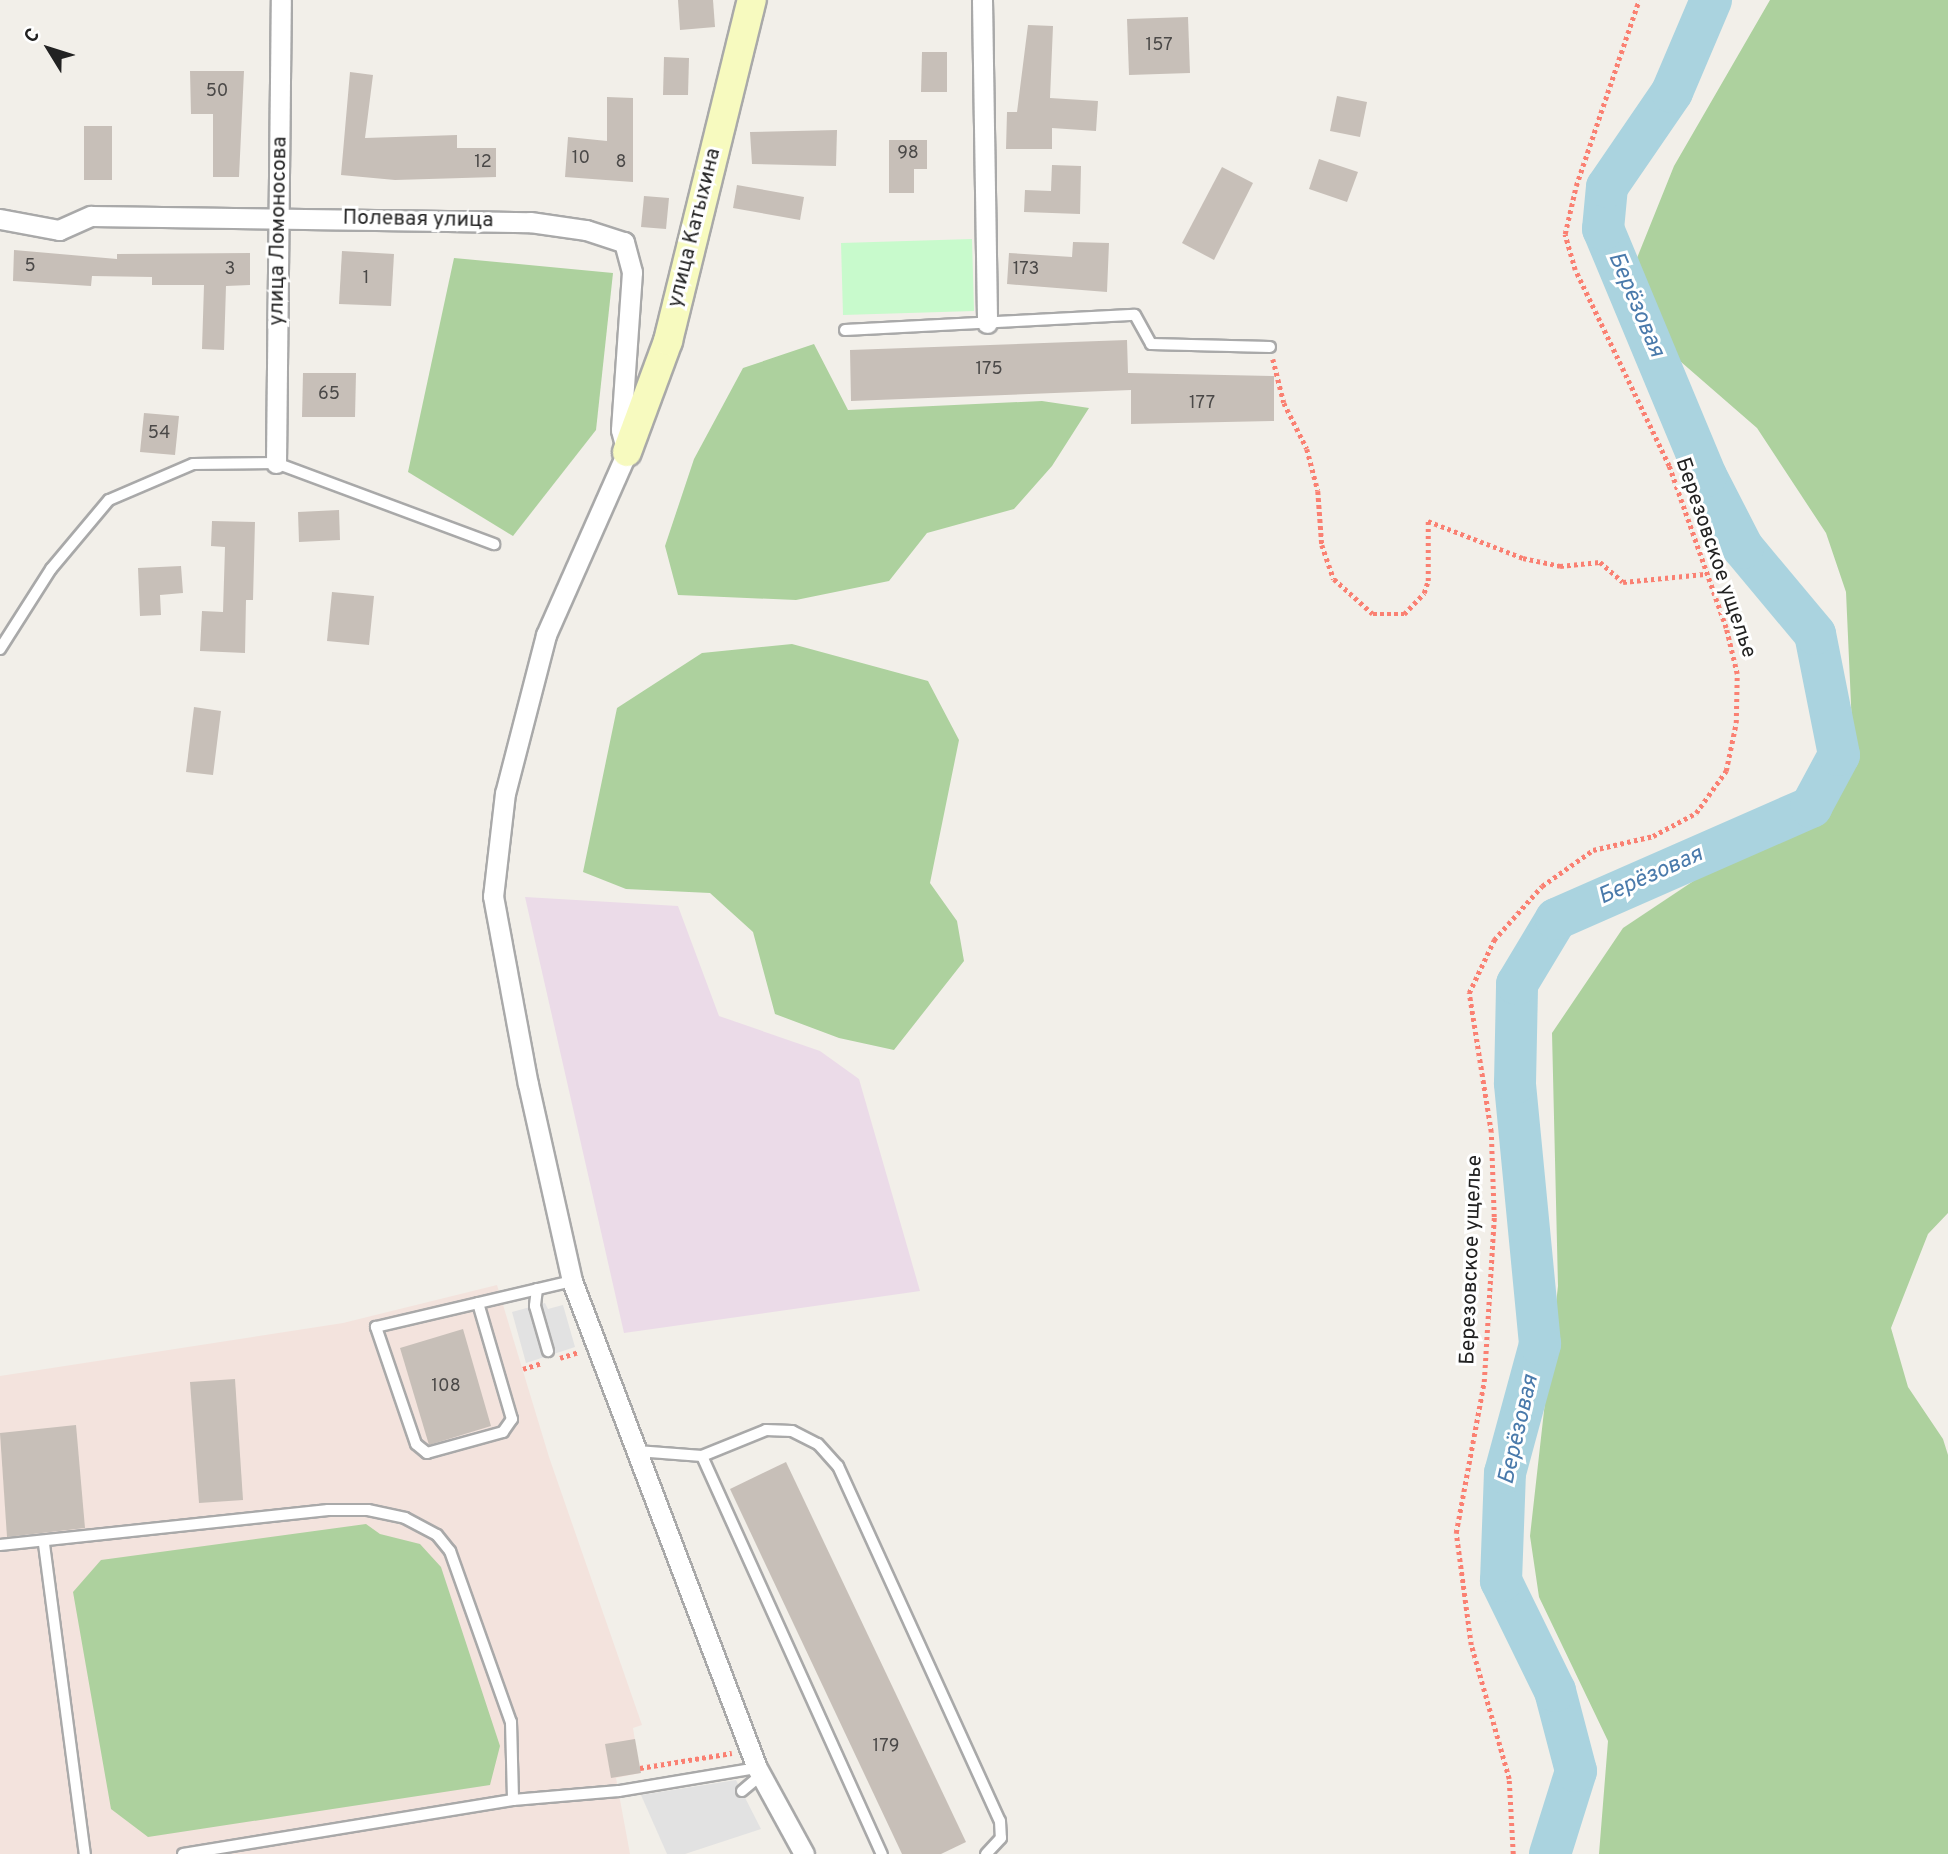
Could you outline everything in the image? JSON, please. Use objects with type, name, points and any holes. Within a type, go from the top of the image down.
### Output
[{"type":"street","name":"улица Ломоносова","points":[[276,463],[281,0]]},
{"type":"street","name":"улица Катыхина","points":[[627,452],[668,341],[752,0]]},
{"type":"street","points":[[982,0],[987,323]]},
{"type":"street","name":"Полевая улица","points":[[0,219],[59,230],[91,216],[530,222],[586,230],[624,242],[632,272],[621,430],[627,452]]},
{"type":"street","points":[[627,452],[547,635],[505,793],[493,896],[528,1084],[572,1280],[756,1765],[804,1854]]},
{"type":"lane","points":[[845,330],[1135,315],[1151,344],[1270,347]]},
{"type":"lane","points":[[0,649],[51,569],[109,500],[193,464],[276,463],[494,544]]},
{"type":"lane","points":[[478,1303],[512,1419],[503,1433],[427,1453],[416,1444],[376,1327],[572,1280]]},
{"type":"lane","points":[[537,1289],[535,1306],[548,1351]]},
{"type":"lane","points":[[637,1451],[702,1456],[766,1430],[792,1431],[818,1444],[838,1466],[1000,1821],[1001,1838],[986,1854]]},
{"type":"lane","points":[[702,1456],[882,1854]]},
{"type":"lane","points":[[0,1545],[44,1544],[328,1510],[368,1510],[405,1518],[437,1535],[450,1550],[511,1722],[513,1800]]},
{"type":"lane","points":[[44,1544],[85,1854]]},
{"type":"lane","points":[[741,1791],[756,1765]]},
{"type":"lane","points":[[183,1854],[513,1800],[619,1791],[756,1765]]},
{"type":"path","name":"Березовское ущелье","points":[[1513,1854],[1509,1779],[1471,1645],[1456,1533],[1484,1382],[1494,1217],[1492,1132],[1469,993],[1494,940],[1542,886],[1593,850],[1653,836],[1696,813],[1726,771],[1736,723],[1737,674],[1669,466],[1575,270],[1565,234],[1576,186],[1639,0]]},
{"type":"path","points":[[1270,347],[1284,403],[1307,449],[1318,491],[1322,545],[1334,579],[1373,614],[1404,614],[1424,593],[1428,581],[1427,522],[1523,558],[1560,566],[1600,562],[1623,582],[1706,574]]},
{"type":"path","points":[[640,1768],[756,1765]]},
{"type":"shaded area","points":[[525,897],[678,906],[719,1016],[820,1051],[859,1079],[920,1291],[624,1333]]},
{"type":"shaded area","points":[[497,1285],[549,1457],[642,1725],[633,1728],[640,1773],[616,1778],[630,1854],[0,1854],[0,1376],[343,1323]]},
{"type":"shaded area","points":[[545,1303],[548,1309],[563,1305],[575,1347],[526,1363],[512,1312]]},
{"type":"shaded area","points":[[736,1780],[761,1829],[685,1854],[667,1854],[641,1795]]},
{"type":"green space","points":[[1770,0],[1948,0],[1948,1213],[1928,1234],[1891,1328],[1908,1387],[1943,1439],[1948,1455],[1948,1854],[1599,1854],[1608,1741],[1539,1597],[1530,1536],[1558,1286],[1552,1033],[1623,928],[1701,876],[1810,826],[1846,779],[1853,749],[1846,592],[1826,533],[1757,428],[1665,348],[1637,258],[1674,166]]},
{"type":"green space","points":[[972,239],[974,311],[843,315],[841,243]]},
{"type":"green space","points":[[454,258],[613,273],[596,430],[513,536],[408,472]]},
{"type":"green space","points":[[814,344],[848,410],[1042,401],[1089,408],[1052,466],[1014,509],[927,533],[889,581],[796,600],[678,595],[665,546],[694,459],[743,368]]},
{"type":"green space","points":[[792,644],[928,681],[959,740],[930,883],[957,921],[964,961],[894,1050],[839,1038],[775,1014],[753,932],[710,893],[626,889],[583,872],[617,708],[702,653]]},
{"type":"green space","points":[[366,1524],[380,1534],[420,1544],[441,1567],[500,1746],[490,1785],[148,1837],[111,1809],[73,1592],[101,1560]]},
{"type":"building","points":[[678,0],[713,0],[715,27],[680,30]]},
{"type":"building","points":[[1188,17],[1190,73],[1129,75],[1127,19]]},
{"type":"building","points":[[1028,25],[1053,26],[1050,98],[1098,101],[1096,131],[1052,128],[1052,149],[1006,149],[1007,112],[1017,112]]},
{"type":"building","points":[[922,52],[947,52],[947,92],[921,92]]},
{"type":"building","points":[[664,57],[689,58],[688,95],[663,95]]},
{"type":"building","points":[[190,71],[244,71],[239,177],[213,177],[213,114],[191,114]]},
{"type":"building","points":[[350,72],[373,75],[365,138],[457,135],[457,148],[496,148],[496,177],[395,180],[341,175]]},
{"type":"building","points":[[1337,96],[1367,102],[1360,137],[1330,131]]},
{"type":"building","points":[[607,97],[633,98],[633,182],[565,177],[568,137],[607,141]]},
{"type":"building","points":[[84,126],[112,126],[112,180],[84,180]]},
{"type":"building","points":[[837,130],[836,166],[752,164],[750,132]]},
{"type":"building","points":[[889,140],[927,140],[927,169],[914,169],[914,193],[889,193]]},
{"type":"building","points":[[1319,159],[1358,172],[1347,202],[1309,189]]},
{"type":"building","points":[[1052,165],[1081,166],[1080,214],[1024,212],[1025,190],[1051,191]]},
{"type":"building","points":[[1222,167],[1253,183],[1214,260],[1182,243]]},
{"type":"building","points":[[737,185],[804,197],[800,220],[733,208]]},
{"type":"building","points":[[644,196],[669,198],[666,229],[641,227]]},
{"type":"building","points":[[1073,242],[1109,243],[1107,292],[1007,284],[1009,253],[1072,257]]},
{"type":"building","points":[[14,250],[117,259],[117,254],[250,253],[250,285],[226,286],[224,350],[202,349],[204,285],[152,285],[152,277],[92,276],[91,286],[13,281]]},
{"type":"building","points":[[342,251],[394,254],[391,306],[339,304]]},
{"type":"building","points":[[1127,340],[1128,373],[1274,376],[1274,421],[1131,424],[1131,390],[851,401],[850,350]]},
{"type":"building","points":[[303,373],[356,373],[355,417],[302,417]]},
{"type":"building","points":[[144,413],[179,416],[175,455],[140,452]]},
{"type":"building","points":[[339,510],[340,540],[299,542],[298,512]]},
{"type":"building","points":[[212,521],[255,522],[253,600],[246,600],[245,653],[200,651],[202,611],[223,612],[225,547],[211,546]]},
{"type":"building","points":[[181,566],[183,593],[160,595],[161,615],[140,616],[138,568]]},
{"type":"building","points":[[332,592],[374,596],[369,645],[327,641]]},
{"type":"building","points":[[194,707],[221,711],[213,775],[186,772]]},
{"type":"building","points":[[463,1329],[491,1426],[429,1445],[400,1348]]},
{"type":"building","points":[[235,1379],[243,1500],[199,1503],[190,1382]]},
{"type":"building","points":[[76,1425],[85,1528],[7,1537],[0,1433]]},
{"type":"building","points":[[786,1462],[966,1842],[941,1854],[902,1854],[730,1489]]},
{"type":"building","points":[[635,1739],[641,1773],[611,1778],[605,1744]]},
{"type":"waterway","name":"Берёзовая","points":[[1550,1854],[1576,1771],[1555,1691],[1501,1581],[1505,1473],[1540,1344],[1515,1083],[1517,984],[1556,919],[1811,807],[1839,755],[1815,634],[1743,548],[1706,476],[1603,229],[1607,187],[1672,92],[1711,0]]}]
